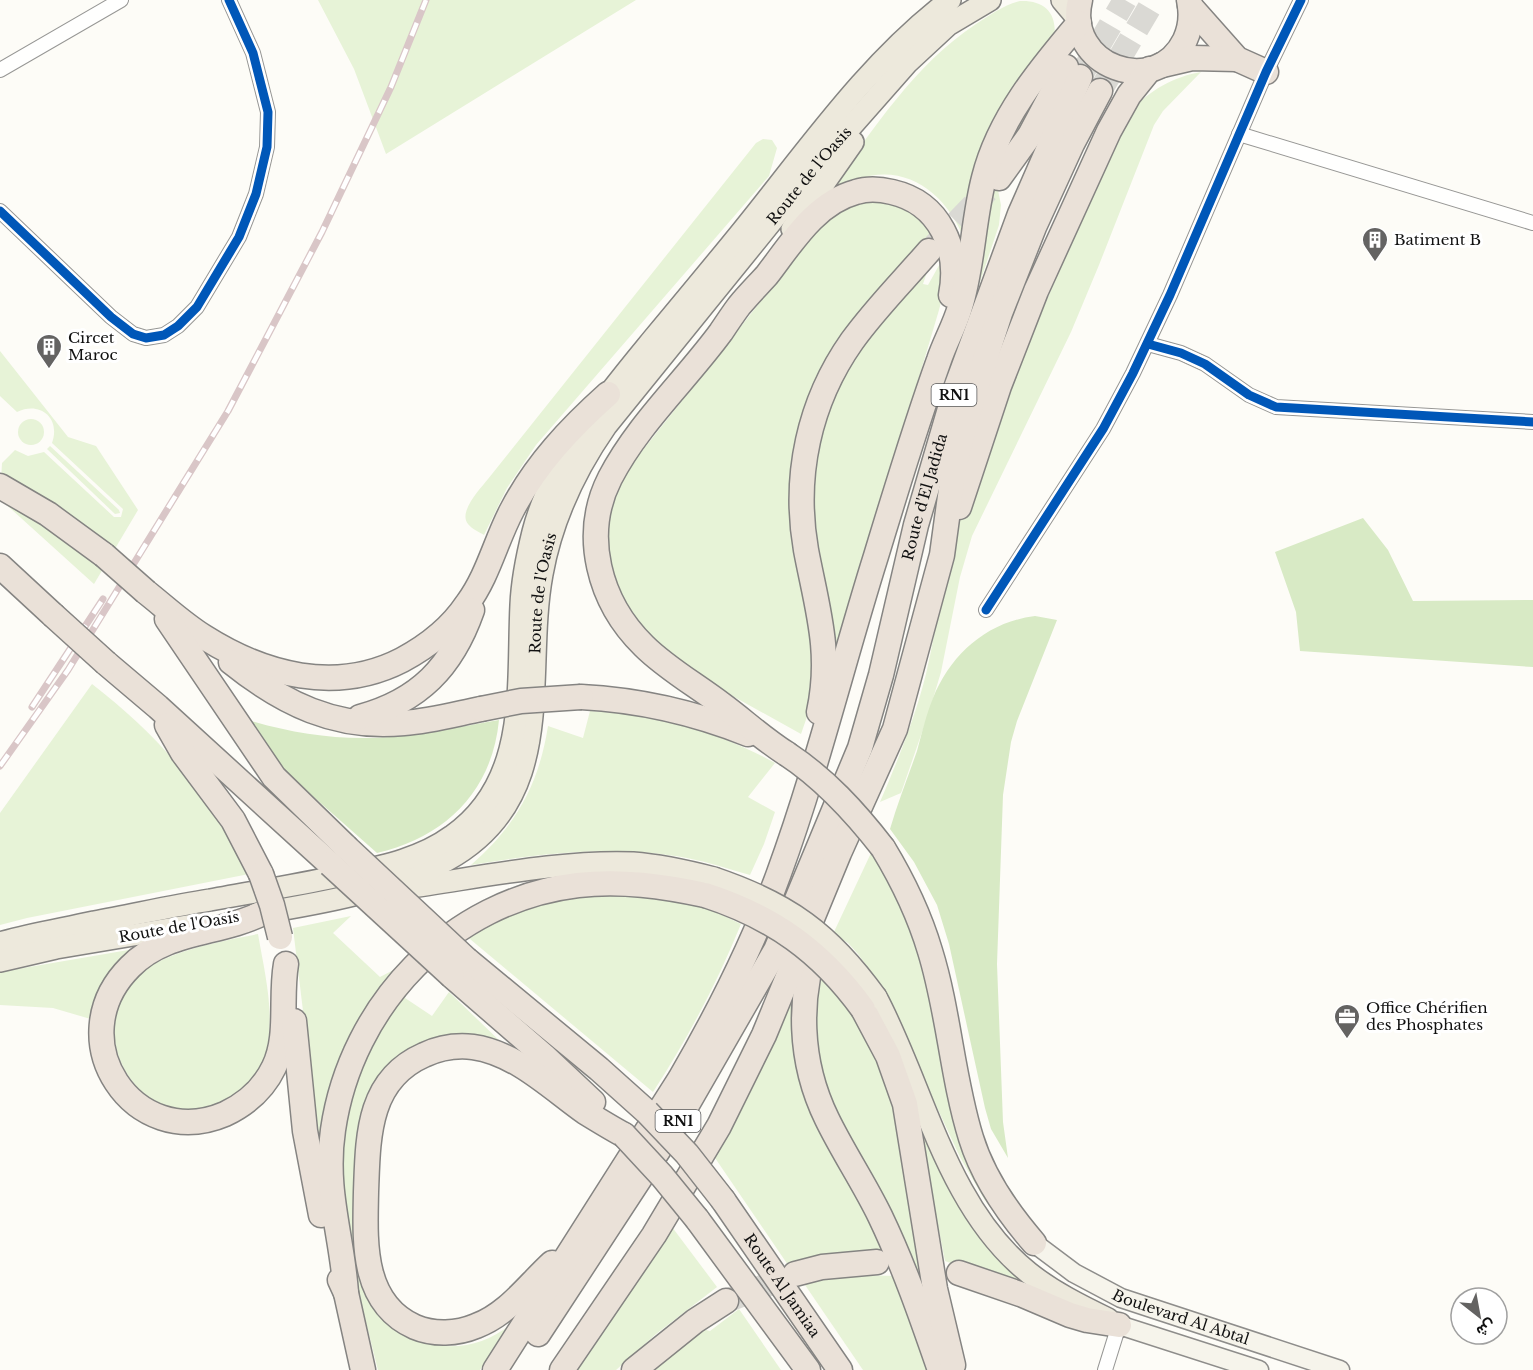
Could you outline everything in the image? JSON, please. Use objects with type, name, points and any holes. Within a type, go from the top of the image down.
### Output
[{"type":"highway","points":[[1190,2],[1237,59]]},
{"type":"highway","points":[[942,555],[999,386],[1036,291],[1109,131],[1129,95],[1156,67],[1177,52],[1183,44],[1190,26],[1190,2]]},
{"type":"highway","points":[[1079,14],[1087,45],[1104,62],[1114,68],[1126,70],[1156,67],[1199,58],[1237,59],[1266,72]]},
{"type":"highway","points":[[495,1370],[681,1078],[709,1030],[757,927],[797,820],[835,702],[875,558],[939,359],[960,309],[984,177],[1000,134],[1032,81],[1079,14]]},
{"type":"highway","name":"Route d'El Jadida","points":[[513,1370],[608,1229],[700,1084],[776,950],[860,748],[871,715],[916,525],[956,388],[1073,72],[999,178]]},
{"type":"highway","name":"Route d'El Jadida","points":[[839,853],[895,729],[942,555],[954,466],[1000,313],[1034,227],[1072,144],[1100,91]]},
{"type":"highway","points":[[939,359],[952,290],[953,262],[949,243],[934,215],[911,197],[881,189],[866,189],[840,198],[828,206],[795,238],[756,288],[740,304],[711,345],[622,458],[604,493],[596,526],[597,559],[607,592],[623,622],[634,635],[659,658],[778,748],[812,770],[842,800],[883,848],[912,898],[931,952],[971,1140],[1000,1199],[1035,1243]]},
{"type":"highway","points":[[797,820],[804,776],[820,708],[824,659],[820,611],[809,566],[803,522],[803,477],[808,434],[826,386],[852,341],[929,251]]},
{"type":"highway","points":[[202,636],[246,660],[278,672],[311,678],[354,676],[379,670],[429,644],[457,618],[478,588],[513,509],[534,473],[568,431],[608,394]]},
{"type":"highway","points":[[0,486],[48,514],[104,555],[238,668],[280,697],[311,711],[343,720],[403,723],[521,701],[581,697],[609,699],[664,707],[718,722],[778,748]]},
{"type":"highway","points":[[0,566],[106,663],[338,856],[460,968]]},
{"type":"highway","points":[[343,720],[393,706],[420,690],[430,681],[440,671],[460,640],[474,606],[478,588]]},
{"type":"highway","points":[[146,592],[191,652],[273,777],[338,856]]},
{"type":"highway","points":[[158,707],[183,753],[233,820],[261,874],[272,905],[286,964],[292,1004],[310,1165],[329,1248],[346,1293]]},
{"type":"highway","points":[[839,853],[828,909],[806,986],[804,1028],[809,1067],[813,1085],[828,1120],[865,1186],[896,1251],[940,1370]]},
{"type":"highway","name":"RN1","points":[[562,1370],[654,1235],[719,1126],[764,1035],[839,853]]},
{"type":"highway","points":[[363,1370],[346,1293],[331,1197],[330,1153],[342,1087],[358,1045],[369,1024],[395,986],[427,953],[455,932],[485,915],[530,896],[578,885],[626,883],[673,888],[709,886],[785,932],[869,1003],[905,1104],[935,1289],[954,1370]]},
{"type":"highway","points":[[263,913],[233,926],[170,940],[142,956],[125,972],[107,1000],[101,1023],[101,1046],[114,1080],[140,1106],[173,1119],[198,1121],[210,1119],[243,1104],[268,1077],[279,1055],[283,1031],[282,992],[286,964]]},
{"type":"highway","name":"Route Al Jamiaa","points":[[460,968],[599,1069],[687,1154],[723,1200],[840,1370]]},
{"type":"highway","name":"Route Al Jamiaa","points":[[460,968],[662,1176],[697,1219],[808,1370]]},
{"type":"highway","points":[[576,1241],[510,1305],[477,1326],[444,1333],[430,1332],[398,1317],[376,1290],[369,1270],[366,1245],[368,1142],[372,1116],[379,1099],[389,1083],[417,1058],[444,1049],[471,1047],[490,1050],[526,1068],[585,1112],[624,1135]]},
{"type":"highway","points":[[795,1274],[850,1264],[878,1263]]},
{"type":"highway","points":[[959,1273],[1023,1295],[1070,1315],[1119,1325]]},
{"type":"highway","points":[[634,1370],[695,1321],[726,1301]]},
{"type":"main road","name":"Route de l'Oasis","points":[[0,943],[388,865],[434,848],[471,821],[496,786],[506,764],[513,737],[518,710],[521,604],[525,572],[534,530],[558,473],[608,394],[857,90],[913,31],[950,0]]},
{"type":"main road","name":"Route de l'Oasis","points":[[0,960],[368,893],[429,869],[466,848],[482,835],[509,800],[521,776],[532,729],[541,577],[548,543],[559,510],[576,473],[614,417],[832,147],[920,50],[948,25],[990,0]]},
{"type":"main road","points":[[1062,0],[1079,14]]},
{"type":"main road","points":[[740,304],[871,117],[895,77]]},
{"type":"main road","points":[[368,893],[553,867],[607,862],[661,866],[709,886]]},
{"type":"main road","points":[[869,1003],[900,1045],[965,1195],[986,1227],[1013,1259],[1029,1273],[1067,1298],[1119,1325]]},
{"type":"main road","name":"Boulevard Al Abtal","points":[[1035,1243],[1074,1273],[1121,1298],[1340,1370]]},
{"type":"main road","name":"Boulevard Al Abtal","points":[[1119,1325],[1259,1370]]},
{"type":"street","points":[[0,70],[121,0]]},
{"type":"street","points":[[0,211],[111,317],[133,334],[146,338],[164,335],[178,326],[197,308],[238,237],[256,194],[267,147],[268,112],[253,53],[229,0]]},
{"type":"street","points":[[986,610],[1103,429],[1148,344],[1266,72],[1301,0]]},
{"type":"street","points":[[1239,134],[1533,223]]},
{"type":"street","points":[[1148,344],[1181,352],[1205,364],[1249,395],[1276,407],[1533,422]]},
{"type":"street","points":[[1105,1370],[1119,1325]]},
{"type":"green space","points":[[318,0],[636,0],[386,154],[354,69]]},
{"type":"green space","points":[[1020,1],[1036,3],[1048,10],[1054,22],[1054,38],[964,239],[948,209],[924,186],[909,179],[893,175],[877,175],[856,180],[834,192],[831,187],[914,78],[954,40],[976,24]]},
{"type":"green space","points":[[1060,60],[996,180],[1001,205],[999,225],[972,306],[998,153]]},
{"type":"green space","points":[[1201,72],[1163,111],[1154,125],[1071,332],[972,536],[960,577],[941,672],[901,793],[880,802],[906,739],[922,690],[960,518],[1016,374],[1064,260],[1132,111],[1154,91],[1182,77]]},
{"type":"green space","points":[[763,139],[772,140],[777,148],[769,176],[536,445],[507,488],[484,535],[471,527],[466,519],[466,513],[476,494],[756,143]]},
{"type":"green space","points":[[861,198],[910,204],[930,232],[926,241],[809,398],[816,644],[809,711],[801,734],[670,659],[624,607],[608,558],[608,524],[616,493],[631,465],[815,233],[835,214]]},
{"type":"green space","points":[[942,260],[942,298],[939,310],[836,656],[811,525],[812,455],[843,373],[856,353],[930,263],[923,284],[928,285]]},
{"type":"green space","points":[[0,351],[68,437],[96,446],[138,510],[94,584],[0,499],[2,463],[15,450],[28,456],[44,452],[114,517],[121,517],[123,509],[52,443],[54,426],[46,414],[41,410],[33,409],[17,412],[0,396]]},
{"type":"green space","points":[[31,419],[40,423],[44,432],[40,441],[31,445],[22,441],[18,432],[22,423]]},
{"type":"green space","points":[[50,446],[120,513],[115,514],[47,449]]},
{"type":"green space","points":[[1363,518],[1388,550],[1413,601],[1533,600],[1533,667],[1300,651],[1296,612],[1275,552]]},
{"type":"green space","points":[[1035,616],[1057,620],[1017,721],[1011,742],[1003,795],[997,964],[1003,1122],[1008,1158],[991,1129],[985,1108],[949,944],[937,905],[914,862],[890,829],[931,704],[950,667],[961,654],[986,633],[1018,619]]},
{"type":"green space","points":[[92,684],[140,725],[182,770],[218,819],[249,874],[0,925],[0,813]]},
{"type":"green space","points":[[590,711],[639,716],[686,726],[731,742],[775,763],[748,797],[775,812],[750,875],[687,858],[606,851],[552,854],[471,865],[501,835],[523,803],[538,767],[548,726],[583,738]]},
{"type":"green space","points":[[248,720],[309,734],[371,738],[403,736],[499,720],[495,746],[487,769],[461,808],[424,836],[377,853],[290,776],[278,763]]},
{"type":"green space","points":[[871,853],[903,903],[1010,1227],[1035,1256],[1006,1229],[984,1199],[960,1157],[880,985],[848,943],[833,934]]},
{"type":"green space","points":[[623,891],[703,906],[741,924],[701,1010],[653,1092],[464,934],[554,899]]},
{"type":"green space","points":[[351,916],[333,933],[380,977],[403,965],[380,993],[325,1193],[293,928]]},
{"type":"green space","points":[[258,934],[270,1013],[268,1045],[260,1071],[245,1088],[218,1107],[188,1111],[161,1104],[140,1089],[124,1068],[115,1043],[115,1017],[125,991],[146,969],[170,956]]},
{"type":"green space","points":[[140,948],[94,1020],[53,1008],[0,1005],[0,972]]},
{"type":"green space","points":[[416,974],[405,998],[432,1016],[449,992],[505,1046],[398,1057],[358,1229],[416,1340],[441,1346],[465,1345],[477,1343],[510,1325],[480,1370],[378,1370],[345,1239],[336,1174],[356,1066]]},
{"type":"green space","points":[[821,979],[859,1021],[895,1098],[933,1313],[850,1148],[819,1072],[815,1026],[817,994]]},
{"type":"green space","points":[[796,994],[795,1016],[893,1253],[788,1265],[713,1155]]},
{"type":"green space","points":[[916,1113],[955,1199],[976,1231],[1065,1306],[945,1261]]},
{"type":"green space","points":[[672,1227],[717,1287],[656,1334],[616,1370],[576,1370],[606,1328]]},
{"type":"green space","points":[[850,1275],[897,1276],[929,1370],[863,1370],[803,1282]]},
{"type":"green space","points":[[739,1309],[781,1370],[649,1370],[698,1328],[710,1331]]},
{"type":"tunnel","points":[[1080,77],[1125,0]]},
{"type":"tunnel","points":[[1100,91],[1154,0]]},
{"type":"tunnel","points":[[932,248],[987,191]]},
{"type":"tunnel","points":[[726,1301],[795,1274]]},
{"type":"railway","points":[[0,766],[68,670],[228,411],[322,232],[391,87],[426,0]]},
{"type":"railway","points":[[32,707],[103,599]]},
{"type":"cycle path","points":[[0,211],[111,317],[133,334],[146,338],[164,335],[178,326],[197,307],[239,237],[256,194],[267,147],[268,112],[253,53],[229,0]]},
{"type":"cycle path","points":[[986,610],[1103,429],[1133,373],[1170,295],[1266,72],[1301,0]]},
{"type":"cycle path","points":[[1148,344],[1181,353],[1205,364],[1249,395],[1276,407],[1533,422]]},
{"type":"place","name":"Batiment B","points":[[1375,263]]},
{"type":"place","name":"Circet Maroc","points":[[49,370]]},
{"type":"place","name":"Office Chérifien des Phosphates","points":[[1347,1040]]}]
